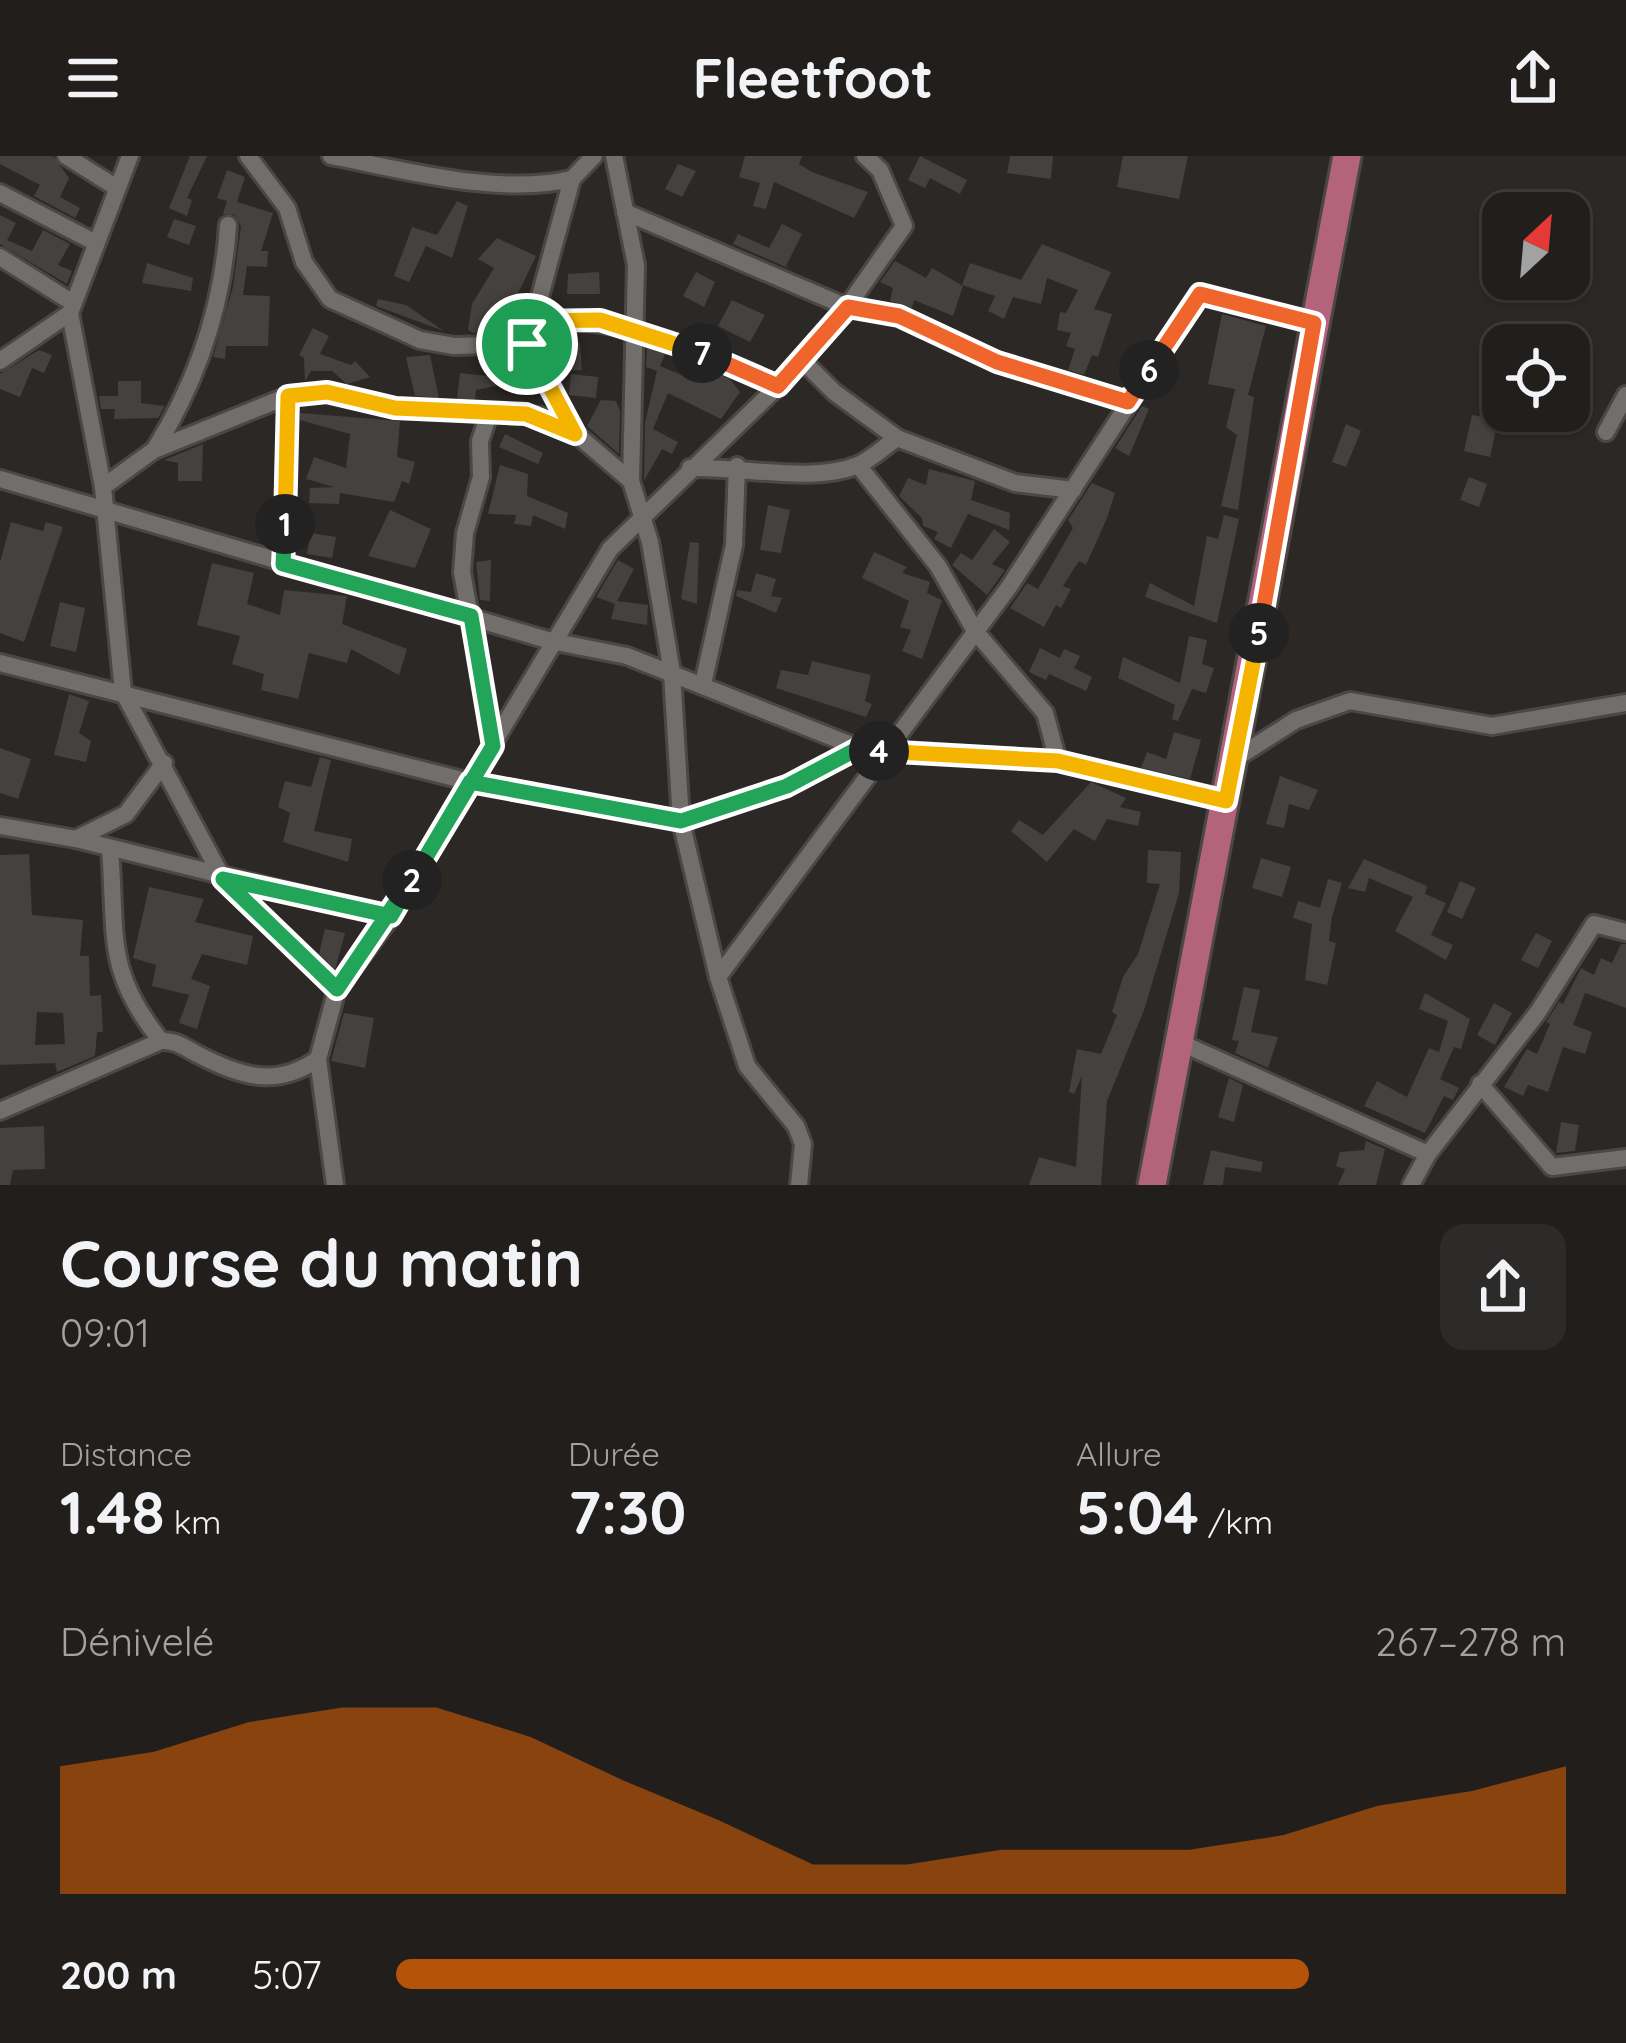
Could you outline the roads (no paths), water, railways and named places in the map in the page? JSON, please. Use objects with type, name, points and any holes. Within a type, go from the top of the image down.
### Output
[{"type":"main road","points":[[1152,1185],[1347,156]]},
{"type":"street","points":[[66,156],[117,188]]},
{"type":"street","points":[[130,156],[71,308],[104,497],[123,692],[223,879],[337,989]]},
{"type":"street","points":[[248,156],[287,208],[304,262],[330,298],[420,340],[454,346],[527,344]]},
{"type":"street","points":[[331,156],[492,182],[545,185],[572,179]]},
{"type":"street","points":[[575,434],[527,344],[572,179],[594,156]]},
{"type":"street","points":[[614,156],[636,265],[632,481],[644,517],[672,673],[681,821],[718,977],[747,1066],[796,1126],[803,1144],[799,1185]]},
{"type":"street","points":[[335,1185],[318,1059],[337,989],[391,916],[551,640],[610,549],[778,386],[848,307],[904,226],[880,170],[865,156]]},
{"type":"street","points":[[0,193],[96,243]]},
{"type":"street","points":[[625,212],[848,307],[899,316],[997,362],[1128,402]]},
{"type":"street","points":[[104,497],[154,450],[182,405],[219,293],[229,225]]},
{"type":"street","points":[[0,257],[71,308]]},
{"type":"street","points":[[718,977],[975,631],[1200,294],[1314,323]]},
{"type":"street","points":[[0,361],[71,308]]},
{"type":"street","points":[[530,321],[574,317],[637,332],[682,345],[778,386]]},
{"type":"street","points":[[801,359],[834,392],[897,438],[1015,483],[1072,490]]},
{"type":"street","points":[[154,450],[288,396],[327,392],[395,408],[540,416],[575,434],[632,481]]},
{"type":"street","points":[[1606,432],[1626,395]]},
{"type":"street","points":[[283,564],[288,396]]},
{"type":"street","points":[[489,413],[480,441],[478,490],[462,554],[493,746]]},
{"type":"street","points":[[689,468],[737,466],[796,476],[857,465],[897,438]]},
{"type":"street","points":[[857,465],[938,566],[975,631],[1045,712],[1058,761]]},
{"type":"street","points":[[703,684],[734,545],[737,466]]},
{"type":"street","points":[[0,479],[104,497],[283,564],[551,640],[627,656],[859,748],[1058,761],[1226,801]]},
{"type":"street","points":[[0,663],[470,782],[681,821],[787,786],[859,748]]},
{"type":"street","points":[[1235,759],[1296,720],[1350,701],[1492,726],[1626,703]]},
{"type":"street","points":[[76,839],[126,814],[164,763]]},
{"type":"street","points":[[0,826],[76,839],[223,879],[391,916]]},
{"type":"street","points":[[110,850],[112,934],[121,982],[160,1041]]},
{"type":"street","points":[[1411,1185],[1428,1154],[1538,1012],[1594,924],[1626,932]]},
{"type":"street","points":[[0,1111],[160,1041],[177,1043],[218,1064],[278,1078],[318,1059]]},
{"type":"street","points":[[1180,1043],[1428,1154]]},
{"type":"street","points":[[1480,1084],[1536,1154],[1566,1176],[1626,1159]]}]
